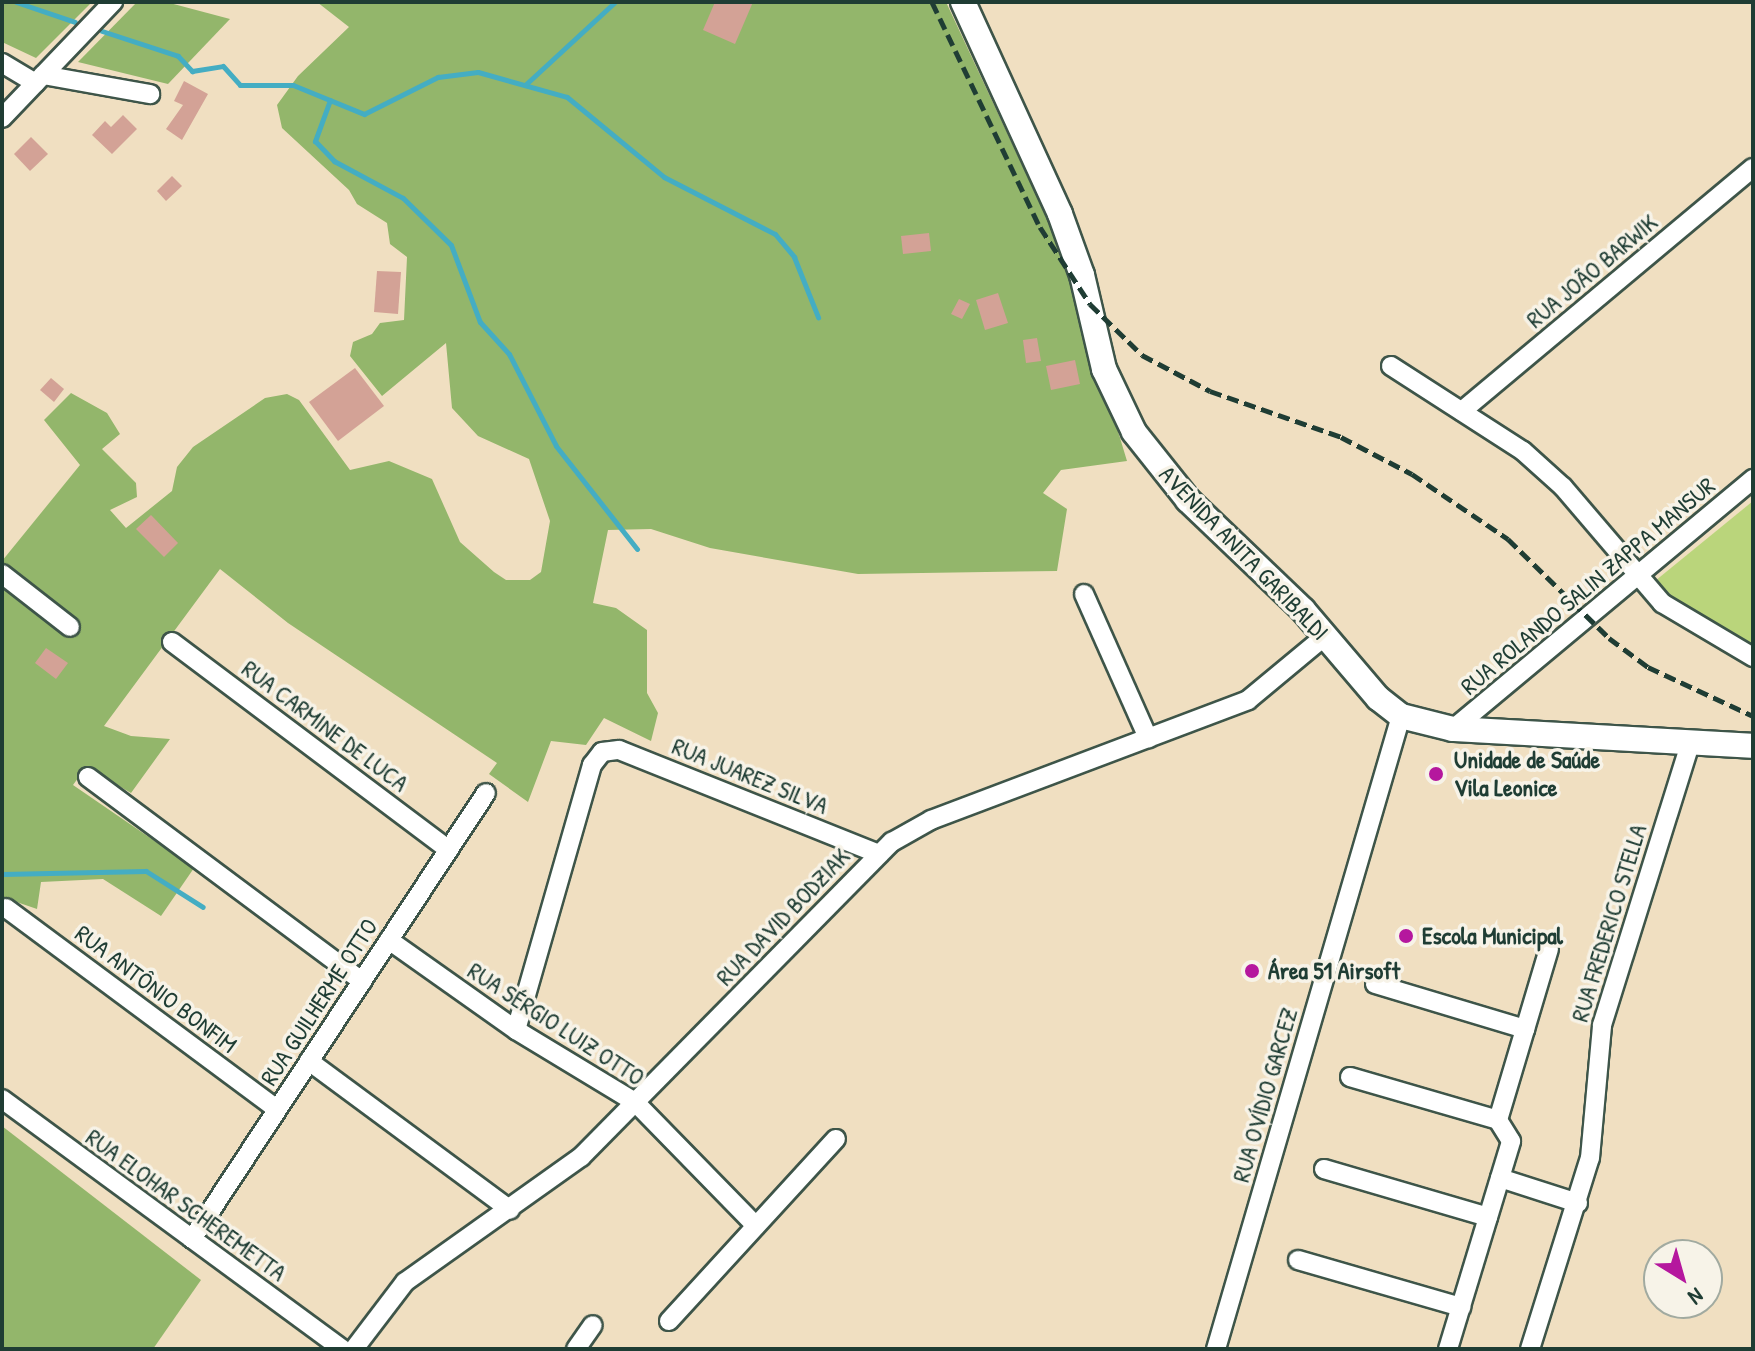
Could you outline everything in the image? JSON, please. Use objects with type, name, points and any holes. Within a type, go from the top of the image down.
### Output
[{"type":"main road","name":"AVENIDA ANITA GARIBALDI","points":[[963,2],[1069,238],[1104,369],[1120,408],[1181,492],[1401,716]]},
{"type":"main road","points":[[1401,716],[1453,729],[1690,745],[1753,746]]},
{"type":"street","points":[[2,118],[113,2]]},
{"type":"street","points":[[2,63],[39,79],[150,94]]},
{"type":"street","name":"RUA JOÃO BARWIK","points":[[1462,411],[1753,168]]},
{"type":"street","points":[[1391,366],[1545,469],[1636,577],[1683,619],[1753,657]]},
{"type":"street","name":"RUA ROLANDO SALIN ZAPPA MANSUR","points":[[1453,729],[1753,479]]},
{"type":"street","points":[[2,574],[70,627]]},
{"type":"street","points":[[1084,594],[1148,738]]},
{"type":"street","name":"RUA DAVID BODZIAK","points":[[354,1349],[405,1282],[563,1172],[879,854],[918,825],[1248,700],[1325,636]]},
{"type":"street","name":"RUA CARMINE DE LUCA","points":[[172,642],[449,850]]},
{"type":"street","name":"RUA OVÍDIO GARCEZ","points":[[1216,1349],[1401,716]]},
{"type":"street","name":"RUA FREDERICO STELLA","points":[[1530,1349],[1578,1203],[1592,1145],[1602,1025],[1690,745]]},
{"type":"street","name":"RUA JUAREZ SILVA","points":[[516,1030],[592,765],[602,752],[619,750],[879,854]]},
{"type":"street","points":[[88,777],[362,981]]},
{"type":"street","name":"RUA GUILHERME OTTO","points":[[192,1239],[486,793]]},
{"type":"street","name":"RUA ANTÔNIO BONFIM","points":[[6,908],[277,1109]]},
{"type":"street","name":"RUA SÉRGIO LUIZ OTTO","points":[[389,940],[516,1030],[635,1102],[756,1226]]},
{"type":"street","points":[[1498,1120],[1549,949]]},
{"type":"street","points":[[1375,984],[1525,1029]]},
{"type":"street","points":[[309,1061],[510,1210]]},
{"type":"street","points":[[1350,1077],[1498,1120],[1511,1136],[1448,1349]]},
{"type":"street","name":"RUA ELOHAR SCHEREMETTA","points":[[2,1099],[342,1349]]},
{"type":"street","points":[[669,1321],[836,1139]]},
{"type":"street","points":[[1324,1169],[1488,1217]]},
{"type":"street","points":[[1500,1178],[1578,1203]]},
{"type":"street","points":[[1298,1260],[1461,1307]]},
{"type":"street","points":[[576,1349],[593,1325]]},
{"type":"green space","points":[[2,2],[92,2],[36,58],[2,42]]},
{"type":"green space","points":[[137,2],[166,2],[230,19],[168,84],[78,62]]},
{"type":"green space","points":[[317,2],[946,2],[1065,257],[1127,461],[1061,470],[1043,493],[1067,509],[1057,571],[858,574],[710,548],[651,529],[608,530],[593,603],[616,608],[647,630],[647,693],[658,713],[651,741],[604,718],[586,745],[551,741],[528,802],[489,774],[497,763],[288,623],[220,569],[104,726],[131,736],[170,739],[131,793],[86,767],[73,785],[194,868],[161,916],[103,879],[41,882],[37,909],[2,897],[2,561],[80,465],[44,420],[71,393],[107,413],[120,434],[102,449],[136,483],[137,497],[110,510],[126,528],[172,491],[177,467],[193,447],[265,398],[287,394],[299,400],[350,470],[389,461],[432,479],[460,542],[494,572],[506,580],[530,580],[541,572],[550,521],[529,459],[478,436],[452,408],[446,343],[382,396],[350,356],[353,342],[372,334],[380,323],[404,320],[407,257],[390,244],[387,223],[357,204],[349,190],[282,128],[277,105],[298,76],[349,27]]},
{"type":"green space","points":[[1753,501],[1753,646],[1681,604],[1655,581]]},
{"type":"green space","points":[[2,1126],[201,1280],[153,1349],[2,1349]]},
{"type":"building","points":[[715,2],[753,2],[735,44],[703,30]]},
{"type":"building","points":[[184,81],[208,94],[182,140],[166,129],[183,105],[174,101]]},
{"type":"building","points":[[123,115],[137,129],[112,154],[92,135],[105,121],[111,127]]},
{"type":"building","points":[[31,137],[48,154],[30,171],[14,154]]},
{"type":"building","points":[[172,176],[182,186],[166,201],[157,191]]},
{"type":"building","points":[[929,233],[931,251],[903,254],[901,236]]},
{"type":"building","points":[[377,271],[401,272],[398,314],[374,312]]},
{"type":"building","points":[[998,293],[1008,323],[985,330],[976,300]]},
{"type":"building","points":[[959,299],[970,304],[962,319],[951,314]]},
{"type":"building","points":[[1037,338],[1041,361],[1026,363],[1023,340]]},
{"type":"building","points":[[1075,360],[1080,384],[1051,390],[1046,366]]},
{"type":"building","points":[[355,368],[384,406],[338,441],[309,402]]},
{"type":"building","points":[[51,378],[64,389],[54,402],[40,390]]},
{"type":"building","points":[[151,515],[178,543],[164,557],[136,529]]},
{"type":"building","points":[[46,648],[68,663],[56,679],[35,663]]},
{"type":"waterway","points":[[16,2],[75,22]]},
{"type":"waterway","points":[[525,85],[615,2]]},
{"type":"waterway","points":[[102,31],[178,56],[192,71],[223,66],[240,85],[293,85],[364,114],[438,77],[478,72],[567,97],[664,177],[775,234],[794,257],[818,317]]},
{"type":"waterway","points":[[330,100],[315,141],[334,161],[403,198],[451,245],[480,322],[509,354],[556,446],[637,549]]},
{"type":"waterway","points":[[2,874],[146,871],[203,907]]},
{"type":"railway","points":[[932,2],[1040,227],[1090,304],[1142,355],[1210,391],[1341,437],[1412,474],[1508,539],[1609,638],[1648,667],[1753,716]]},
{"type":"place","name":"Unidade de Saúde Vila Leonice","points":[[1436,774]]},
{"type":"place","name":"Escola Municipal","points":[[1406,936]]},
{"type":"place","name":"Área 51 Airsoft","points":[[1252,971]]}]
